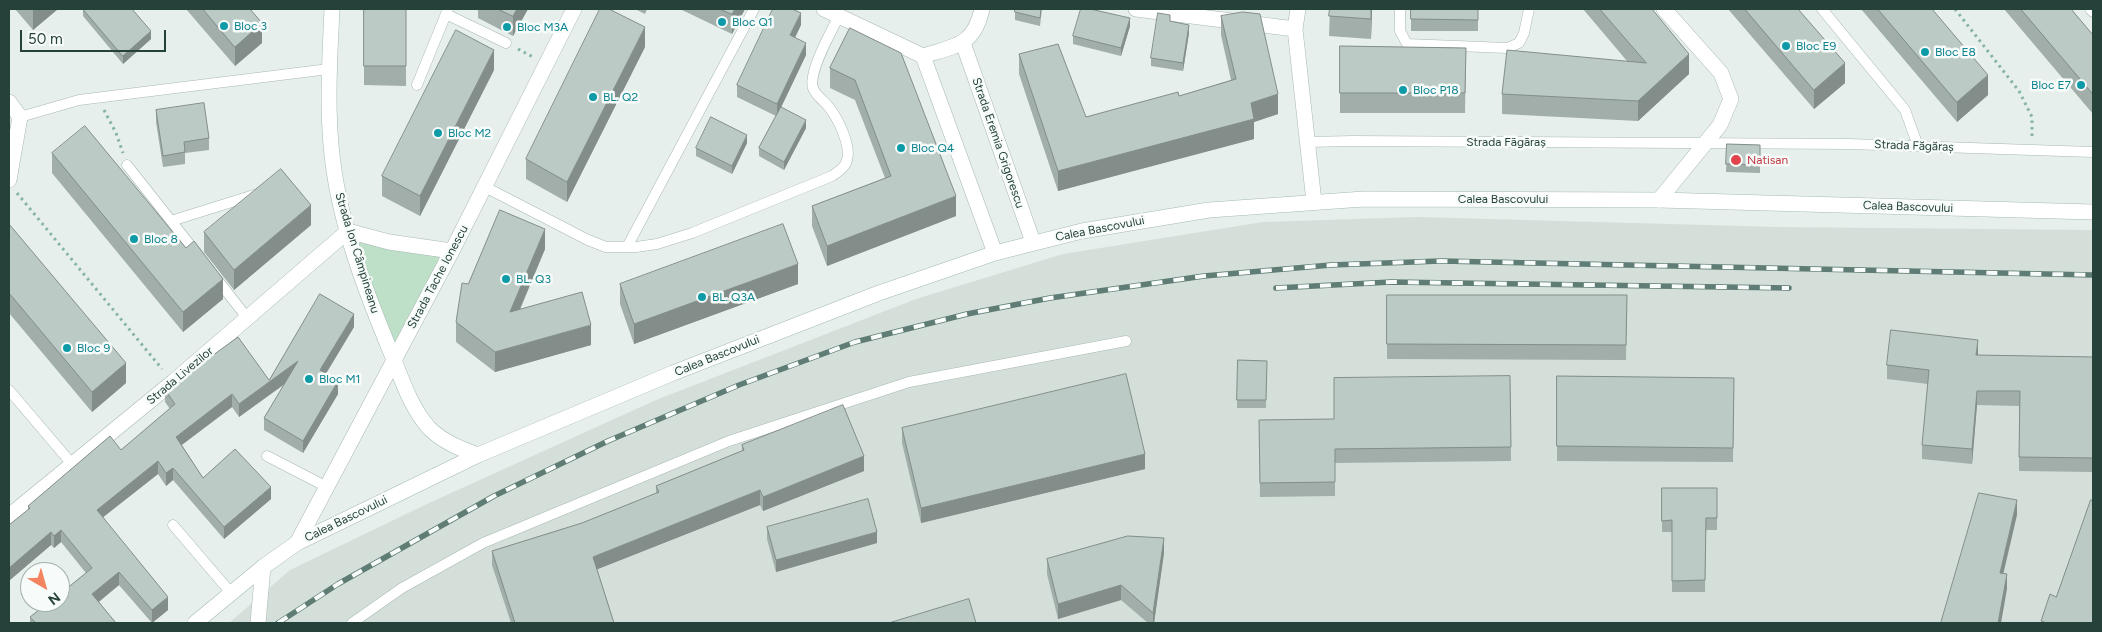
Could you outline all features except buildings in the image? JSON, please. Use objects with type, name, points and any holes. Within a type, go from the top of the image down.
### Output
[{"type":"street","name":"Strada Ion Câmpineanu","points":[[332,9],[329,70],[331,145],[336,186],[373,309],[418,413],[443,440],[478,455]]},
{"type":"street","name":"Strada Tache Ionescu","points":[[297,542],[328,487],[452,251],[574,9]]},
{"type":"street","points":[[824,9],[923,56],[963,43],[975,30],[982,9]]},
{"type":"street","points":[[1136,9],[1296,30]]},
{"type":"street","points":[[1298,9],[1296,30],[1314,202]]},
{"type":"street","points":[[1659,200],[1720,125],[1731,99],[1721,73],[1664,9]]},
{"type":"street","name":"Strada Eremia Grigorescu","points":[[963,43],[1033,242]]},
{"type":"street","points":[[923,56],[994,254]]},
{"type":"street","points":[[9,102],[20,117],[12,185]]},
{"type":"street","name":"Calea Bascovului","points":[[194,623],[297,542],[478,455],[673,374],[879,292],[1033,242],[1126,223],[1209,210],[1364,199],[1659,200],[2093,212]]},
{"type":"street","points":[[348,231],[390,242],[452,251]]},
{"type":"street","name":"Strada Livezilor","points":[[9,516],[248,319],[348,231]]},
{"type":"street","points":[[258,623],[264,567]]},
{"type":"lane","points":[[627,247],[754,9]]},
{"type":"lane","points":[[1400,9],[1400,31],[1407,44],[1507,48],[1519,43],[1524,33],[1529,9]]},
{"type":"lane","points":[[1822,9],[1905,110],[1918,146]]},
{"type":"lane","points":[[2090,9],[2093,12]]},
{"type":"lane","points":[[417,85],[447,12],[506,43]]},
{"type":"lane","points":[[484,187],[588,240],[606,247],[627,247],[657,244],[692,232],[832,176],[842,170],[847,161],[848,151],[840,123],[828,105],[817,95],[813,87],[814,73],[839,16]]},
{"type":"lane","points":[[20,117],[79,100],[329,70]]},
{"type":"lane","name":"Strada Făgăraș","points":[[1307,142],[1849,144],[2093,152]]},
{"type":"lane","points":[[127,165],[248,319]]},
{"type":"lane","points":[[172,222],[254,195]]},
{"type":"lane","points":[[352,623],[402,588],[483,543],[729,442],[909,382],[1126,341]]},
{"type":"lane","points":[[9,390],[72,464]]},
{"type":"lane","points":[[267,456],[328,487]]},
{"type":"lane","points":[[173,525],[231,593]]},
{"type":"path","points":[[1955,9],[2019,91],[2032,117],[2033,150]]},
{"type":"path","points":[[506,43],[546,64]]},
{"type":"path","points":[[98,99],[116,133],[127,165]]},
{"type":"path","points":[[12,185],[173,382]]},
{"type":"shaded area","points":[[1418,217],[1777,227],[2093,230],[2093,623],[229,623],[290,570],[429,503],[656,400],[916,299],[1063,254],[1263,222]]},
{"type":"green space","points":[[348,231],[452,251],[394,360]]},
{"type":"railway","points":[[278,623],[338,584],[494,496],[608,441],[739,385],[855,342],[967,314],[1050,298],[1204,276],[1331,265],[1441,261],[2093,275]]},
{"type":"railway","points":[[1276,288],[1391,282],[1789,288]]},
{"type":"place","name":"Bloc Q1","points":[[722,22]]},
{"type":"place","name":"Bloc 3","points":[[224,26]]},
{"type":"place","name":"Bloc M3A","points":[[507,27]]},
{"type":"place","name":"Bloc E9","points":[[1786,46]]},
{"type":"place","name":"Bloc E8","points":[[1925,52]]},
{"type":"place","name":"Bloc E7","points":[[2081,85]]},
{"type":"place","name":"Bloc P18","points":[[1403,90]]},
{"type":"place","name":"BL. Q2","points":[[593,97]]},
{"type":"place","name":"Bloc M2","points":[[438,133]]},
{"type":"place","name":"Bloc Q4","points":[[901,148]]},
{"type":"place","name":"Natisan","points":[[1736,160]]},
{"type":"place","name":"Bloc 8","points":[[134,239]]},
{"type":"place","name":"BL. Q3","points":[[506,279]]},
{"type":"place","name":"BL. Q3A","points":[[702,297]]},
{"type":"place","name":"Bloc 9","points":[[67,348]]},
{"type":"place","name":"Bloc M1","points":[[309,379]]}]
